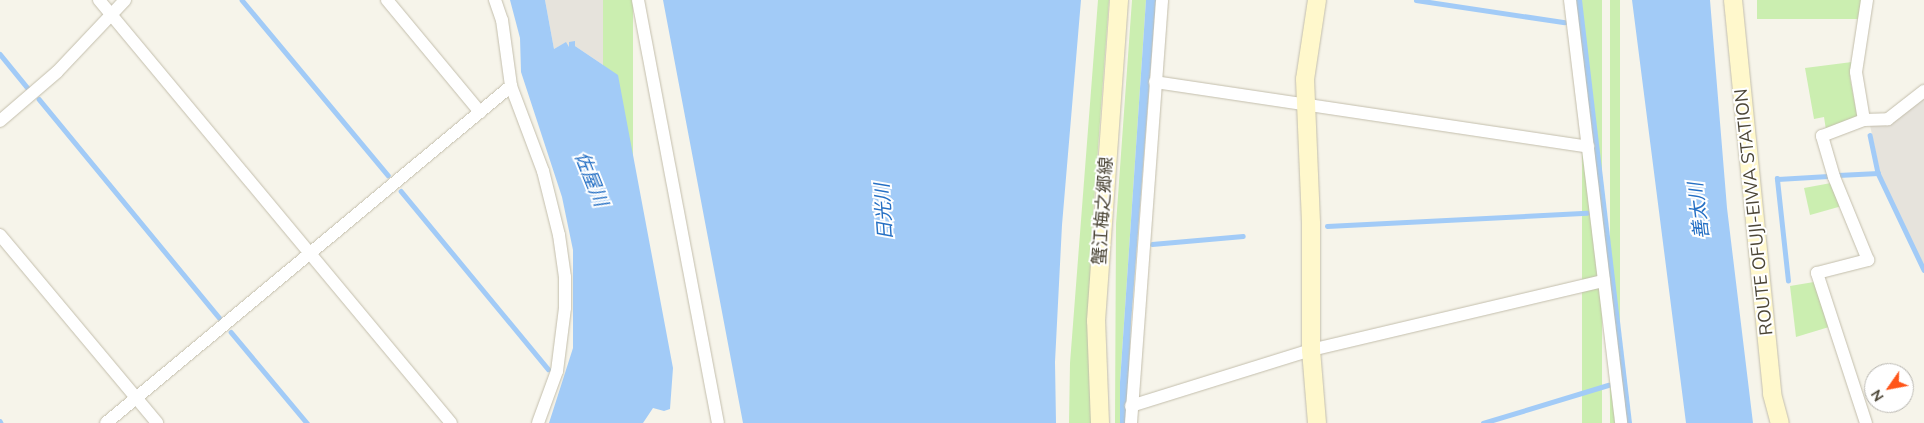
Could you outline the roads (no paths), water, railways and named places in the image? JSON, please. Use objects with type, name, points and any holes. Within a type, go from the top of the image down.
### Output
[{"type":"main road","name":"蟹江梅之郷線","points":[[1100,423],[1097,312],[1119,0]]},
{"type":"main road","points":[[1317,0],[1305,79],[1311,224],[1311,350],[1317,423]]},
{"type":"main road","name":"ROUTE OFUJI-EIWA STATION","points":[[1733,0],[1772,394],[1780,423]]},
{"type":"street","points":[[99,0],[451,423]]},
{"type":"street","points":[[0,120],[57,72],[125,0]]},
{"type":"street","points":[[387,0],[480,112]]},
{"type":"street","points":[[495,0],[502,20],[511,86],[543,171],[559,235],[565,277],[566,308],[557,371],[538,423]]},
{"type":"street","points":[[638,0],[718,423]]},
{"type":"street","points":[[1131,423],[1162,0]]},
{"type":"street","points":[[1570,0],[1621,423]]},
{"type":"street","points":[[1864,120],[1856,72],[1867,0]]},
{"type":"street","points":[[1155,82],[1588,147]]},
{"type":"street","points":[[106,423],[511,86]]},
{"type":"street","points":[[1866,423],[1817,273],[1868,260],[1834,177],[1822,136],[1864,120],[1888,119],[1924,91]]},
{"type":"street","points":[[0,235],[157,423]]},
{"type":"street","points":[[1131,406],[1311,350],[1604,281]]},
{"type":"water","name":"佐屋川","points":[[510,0],[545,0],[554,49],[566,42],[569,47],[569,42],[575,41],[575,46],[618,75],[673,368],[670,409],[664,411],[653,408],[643,423],[549,423],[573,348],[573,250],[562,197],[521,72],[520,38]]},
{"type":"water","name":"日光川","points":[[663,0],[1081,0],[1062,225],[1055,362],[1056,423],[743,423]]},
{"type":"water","points":[[1146,0],[1156,0],[1131,323],[1127,423],[1120,423],[1120,382]]},
{"type":"water","points":[[1575,0],[1582,0],[1632,423],[1627,423]]},
{"type":"water","name":"善太川","points":[[1632,0],[1710,0],[1727,208],[1753,423],[1686,423]]},
{"type":"waterway","points":[[242,0],[388,175]]},
{"type":"waterway","points":[[1416,0],[1564,22]]},
{"type":"waterway","points":[[0,54],[27,87]]},
{"type":"waterway","points":[[39,99],[219,317]]},
{"type":"waterway","points":[[1870,135],[1878,173],[1924,270]]},
{"type":"waterway","points":[[1838,175],[1878,173]]},
{"type":"waterway","points":[[1788,281],[1777,179],[1828,176]]},
{"type":"waterway","points":[[401,191],[548,369]]},
{"type":"waterway","points":[[1327,226],[1587,213]]},
{"type":"waterway","points":[[1152,244],[1243,236]]},
{"type":"waterway","points":[[231,332],[307,423]]},
{"type":"waterway","points":[[1483,423],[1608,385]]}]
